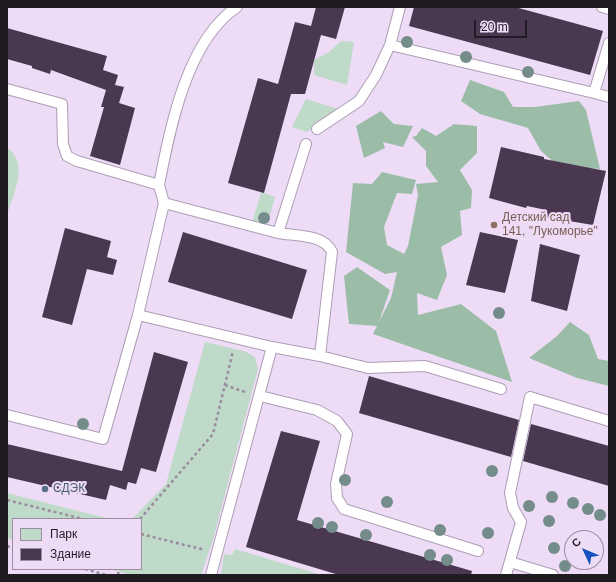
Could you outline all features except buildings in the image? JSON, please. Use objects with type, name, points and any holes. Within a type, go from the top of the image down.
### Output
[{"type":"lane","points":[[7,414],[103,439],[138,314],[164,203],[159,185],[171,127],[198,51],[224,16],[237,7]]},
{"type":"lane","points":[[317,129],[359,101],[376,75],[390,45],[400,7]]},
{"type":"lane","points":[[602,7],[609,9]]},
{"type":"lane","points":[[594,93],[609,43]]},
{"type":"lane","points":[[390,45],[609,97]]},
{"type":"lane","points":[[7,89],[62,104],[63,144],[67,156],[77,161],[159,185]]},
{"type":"lane","points":[[278,233],[306,144]]},
{"type":"lane","points":[[164,203],[278,233],[321,240],[329,246],[332,252],[320,356]]},
{"type":"lane","points":[[138,314],[272,347],[320,356],[368,368],[425,366],[501,389]]},
{"type":"lane","points":[[211,575],[272,347]]},
{"type":"lane","points":[[260,396],[317,410],[338,421],[341,425],[347,434],[336,484],[337,498],[344,510],[478,551]]},
{"type":"lane","points":[[506,575],[521,522],[513,508],[510,493],[530,397],[609,421]]},
{"type":"lane","points":[[510,562],[553,575]]},
{"type":"path","points":[[141,518],[213,434],[234,349]]},
{"type":"path","points":[[225,385],[260,396]]},
{"type":"path","points":[[7,500],[79,518]]},
{"type":"path","points":[[142,534],[217,554]]},
{"type":"path","points":[[88,570],[106,575]]},
{"type":"green space","points":[[341,41],[354,42],[347,85],[314,75],[314,60],[329,52]]},
{"type":"green space","points":[[470,80],[504,92],[513,107],[535,107],[579,101],[586,110],[600,169],[557,165],[541,151],[528,128],[480,114],[461,101]]},
{"type":"green space","points":[[306,99],[338,109],[307,132],[292,127]]},
{"type":"green space","points":[[381,111],[394,124],[413,126],[403,147],[383,142],[385,148],[364,158],[356,126]]},
{"type":"green space","points":[[454,124],[477,126],[477,153],[460,170],[472,190],[471,208],[460,211],[462,235],[441,247],[447,275],[437,300],[417,293],[418,315],[461,304],[496,331],[512,382],[373,334],[377,326],[349,324],[344,276],[357,267],[390,290],[379,322],[391,298],[397,272],[385,274],[346,252],[353,183],[372,184],[382,172],[416,180],[412,194],[397,193],[384,227],[387,245],[404,254],[408,246],[418,195],[416,184],[438,182],[426,166],[426,151],[412,137],[416,136],[422,128],[436,136]]},
{"type":"green space","points":[[7,148],[14,154],[18,162],[19,170],[16,189],[7,215]]},
{"type":"green space","points":[[261,192],[275,197],[269,219],[261,224],[253,220]]},
{"type":"green space","points":[[570,322],[589,335],[598,359],[609,361],[609,386],[577,378],[529,358],[557,336]]},
{"type":"green space","points":[[205,342],[244,351],[255,357],[258,369],[213,540],[201,575],[131,575],[114,570],[142,570],[142,518],[133,518],[166,484]]},
{"type":"green space","points":[[7,493],[106,518],[12,518],[12,540],[7,538]]},
{"type":"green space","points":[[235,549],[322,575],[221,575],[224,554],[232,555]]},
{"type":"place","name":"Детский сад 141, \"Лукоморье\"","points":[[494,225]]},
{"type":"place","name":"СДЭК","points":[[45,489]]}]
